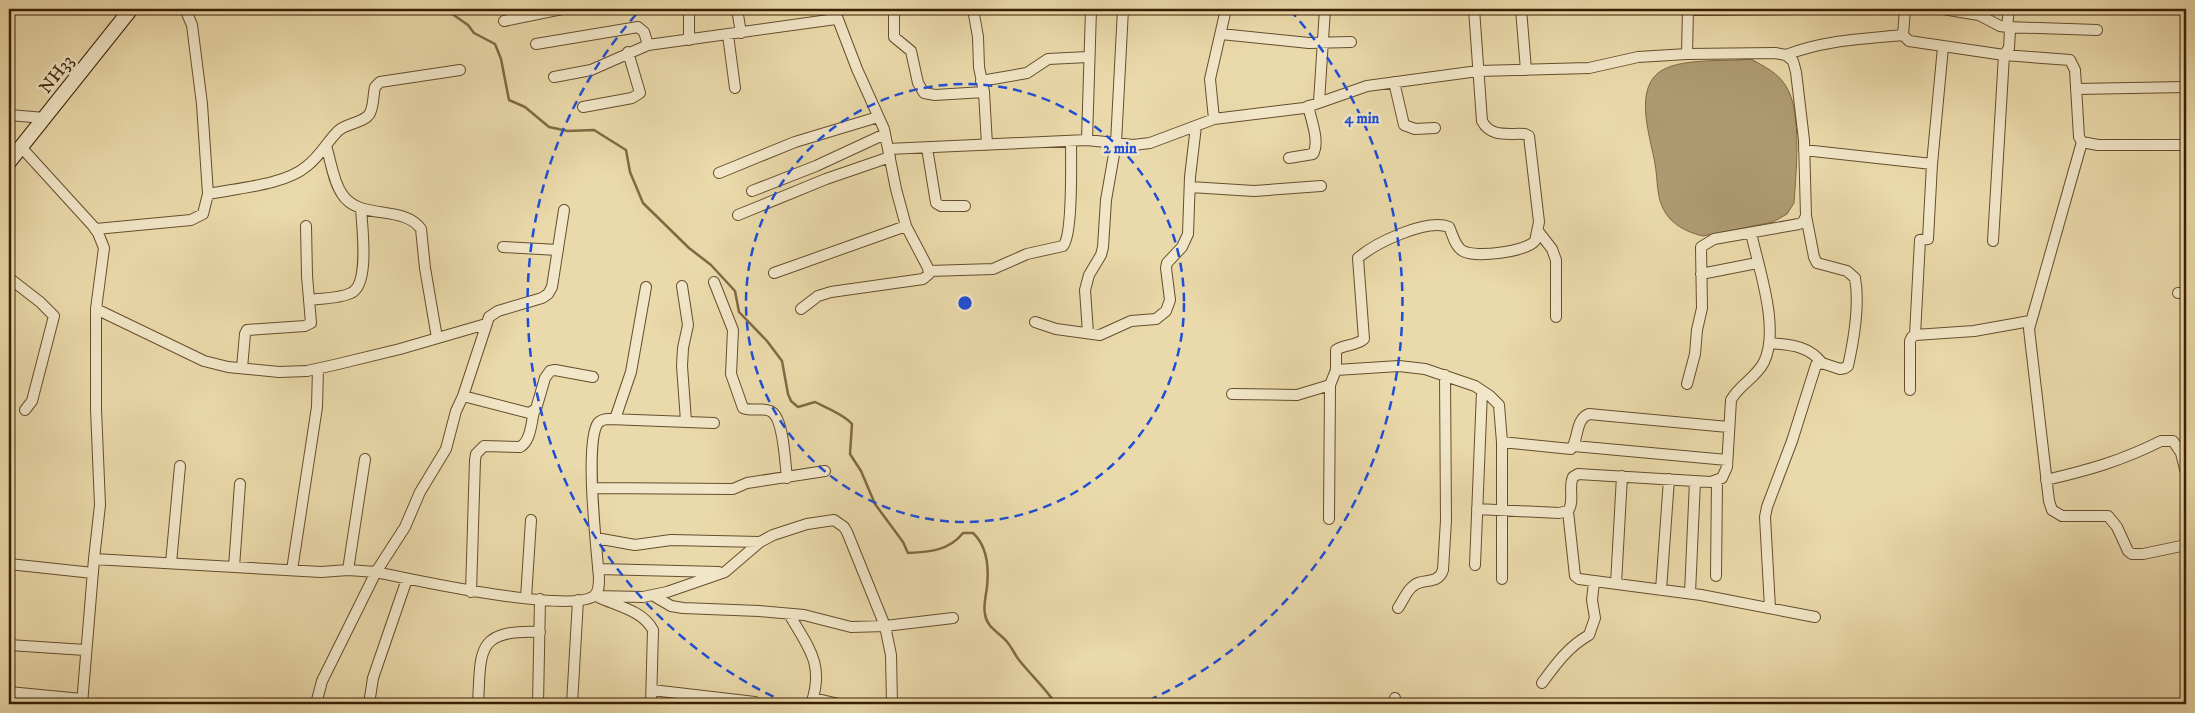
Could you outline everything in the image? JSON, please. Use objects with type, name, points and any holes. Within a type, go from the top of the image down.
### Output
[{"type":"main road","name":"NH33","points":[[9,162],[131,9]]},
{"type":"street","points":[[96,230],[191,220],[202,214],[208,194],[202,104],[194,35],[190,16],[185,9]]},
{"type":"street","points":[[504,21],[562,9]]},
{"type":"street","points":[[689,40],[689,12],[693,9]]},
{"type":"street","points":[[738,9],[741,34]]},
{"type":"street","points":[[894,9],[894,37],[911,51],[918,84],[924,92],[935,95],[984,92]]},
{"type":"street","points":[[974,9],[981,81],[984,92],[987,145]]},
{"type":"street","points":[[1086,140],[1091,9]]},
{"type":"street","points":[[1088,333],[1084,290],[1089,274],[1101,255],[1103,247],[1106,200],[1116,144],[1123,9]]},
{"type":"street","points":[[1214,119],[1210,79],[1226,9]]},
{"type":"street","points":[[1319,102],[1325,9]]},
{"type":"street","points":[[1329,518],[1330,385],[1336,364],[1336,350],[1342,346],[1360,343],[1364,339],[1365,328],[1358,258],[1400,234],[1431,226],[1443,225],[1449,227],[1458,247],[1462,251],[1475,254],[1525,248],[1536,241],[1539,222],[1529,136],[1525,134],[1492,133],[1486,128],[1480,113],[1474,9]]},
{"type":"street","points":[[1520,9],[1526,70]]},
{"type":"street","points":[[1687,54],[1688,9],[1798,9]]},
{"type":"street","points":[[1905,9],[1904,35],[1909,41],[1943,48],[2070,60],[2075,70],[2079,136],[2082,142],[2030,321],[2029,336],[2049,501],[2055,514],[2078,517],[2108,516],[2117,527],[2128,551],[2132,554],[2143,554],[2186,545]]},
{"type":"street","points":[[1942,9],[1979,15],[2000,26],[2007,27],[2097,30]]},
{"type":"street","points":[[1993,241],[2004,55],[2009,48],[2008,9]]},
{"type":"street","points":[[554,77],[591,70],[628,52],[648,45],[741,34],[835,14],[885,134],[896,189],[906,226],[929,271]]},
{"type":"street","points":[[536,44],[638,27],[644,32],[648,45]]},
{"type":"street","points":[[1220,34],[1323,43],[1351,42]]},
{"type":"street","points":[[728,35],[736,88]]},
{"type":"street","points":[[738,214],[889,153],[927,148],[1086,140],[1133,145],[1150,143],[1214,119],[1291,111],[1367,86],[1394,82],[1478,71],[1589,68],[1638,57],[1755,52],[1786,55],[1810,46],[1830,42],[1904,35]]},
{"type":"street","points":[[1910,390],[1910,342],[1915,335],[1920,240],[1928,239],[1932,164],[1943,48]]},
{"type":"street","points":[[583,107],[632,98],[640,93],[628,52]]},
{"type":"street","points":[[1769,342],[1802,347],[1815,354],[1822,362],[1840,369],[1848,366],[1853,336],[1856,287],[1855,278],[1852,274],[1817,263],[1814,256],[1806,216],[1804,150],[1796,72],[1793,62],[1786,55]]},
{"type":"street","points":[[981,81],[1027,74],[1048,59],[1088,57]]},
{"type":"street","points":[[208,194],[280,180],[306,168],[342,127],[368,117],[372,110],[374,90],[377,84],[460,70]]},
{"type":"street","points":[[1394,82],[1404,125],[1415,128],[1435,128]]},
{"type":"street","points":[[2076,89],[2186,87]]},
{"type":"street","points":[[1289,158],[1313,154],[1315,151],[1315,138],[1308,106]]},
{"type":"street","points":[[9,115],[45,118]]},
{"type":"street","points":[[719,173],[795,142],[878,117]]},
{"type":"street","points":[[1035,322],[1056,329],[1100,335],[1131,321],[1151,320],[1166,311],[1170,300],[1167,263],[1186,241],[1196,126]]},
{"type":"street","points":[[752,191],[816,166],[885,134]]},
{"type":"street","points":[[929,271],[993,269],[1027,254],[1063,246],[1067,238],[1069,218],[1071,141]]},
{"type":"street","points":[[2082,142],[2098,146],[2186,145]]},
{"type":"street","points":[[326,146],[340,192],[346,200],[362,208],[406,218],[418,224],[421,229],[425,268],[437,338]]},
{"type":"street","points":[[9,692],[82,702],[85,650],[100,505],[96,409],[96,309],[104,248],[96,230],[21,147]]},
{"type":"street","points":[[927,148],[936,203],[941,206],[965,206]]},
{"type":"street","points":[[1804,150],[1932,164]]},
{"type":"street","points":[[1190,187],[1254,191],[1321,186]]},
{"type":"street","points":[[309,300],[344,295],[356,290],[360,286],[363,271],[362,208]]},
{"type":"street","points":[[316,704],[322,681],[376,572],[405,527],[420,492],[442,459],[489,317],[498,311],[542,298],[548,294],[552,287],[564,210]]},
{"type":"street","points":[[1686,384],[1695,354],[1697,330],[1702,308],[1701,247],[1714,239],[1799,224],[1803,222],[1806,216]]},
{"type":"street","points":[[242,368],[244,334],[247,330],[309,324],[311,322],[306,226]]},
{"type":"street","points":[[774,272],[906,226]]},
{"type":"street","points":[[1538,231],[1552,249],[1556,260],[1556,317]]},
{"type":"street","points":[[1716,576],[1717,481],[1725,473],[1731,400],[1740,387],[1764,362],[1771,325],[1751,233]]},
{"type":"street","points":[[503,247],[558,250]]},
{"type":"street","points":[[1701,274],[1758,263]]},
{"type":"street","points":[[802,309],[823,294],[923,279],[929,274],[929,271]]},
{"type":"street","points":[[9,278],[40,302],[54,316],[32,401],[26,410]]},
{"type":"street","points":[[714,282],[734,330],[731,374],[740,402],[743,408],[749,411],[770,410],[776,415],[780,424],[787,478]]},
{"type":"street","points":[[682,286],[688,325],[683,348],[682,366],[686,421]]},
{"type":"street","points":[[615,419],[631,372],[646,287]]},
{"type":"street","points":[[96,309],[204,361],[242,368],[286,372],[318,369],[400,349],[486,324]]},
{"type":"street","points":[[1915,335],[1974,331],[2030,321]]},
{"type":"street","points":[[1770,608],[1765,517],[1767,507],[1792,441],[1813,371],[1816,365],[1822,362]]},
{"type":"street","points":[[1336,364],[1410,367],[1445,375],[1482,391],[1499,405],[1501,410],[1502,442],[1502,579]]},
{"type":"street","points":[[292,570],[317,407],[318,369]]},
{"type":"street","points":[[471,592],[472,505],[476,454],[484,446],[520,448],[523,446],[529,434],[534,412],[539,405],[545,378],[550,371],[556,370],[593,377]]},
{"type":"street","points":[[1398,608],[1411,587],[1416,583],[1437,579],[1442,570],[1446,520],[1445,375]]},
{"type":"street","points":[[1232,394],[1297,395],[1330,385]]},
{"type":"street","points":[[1475,565],[1482,391]]},
{"type":"street","points":[[463,396],[524,412],[534,412]]},
{"type":"street","points":[[1574,446],[1581,420],[1589,414],[1728,427]]},
{"type":"street","points":[[594,596],[598,590],[593,488],[593,440],[596,429],[603,420],[615,419],[714,423]]},
{"type":"street","points":[[2046,480],[2099,468],[2167,440],[2173,441],[2178,446],[2186,473]]},
{"type":"street","points":[[1502,442],[1568,450],[1574,446],[1727,460]]},
{"type":"street","points":[[348,570],[365,459]]},
{"type":"street","points":[[171,564],[180,466]]},
{"type":"street","points":[[593,488],[733,489],[747,483],[825,471]]},
{"type":"street","points":[[1717,481],[1585,473],[1573,477],[1571,481],[1571,507],[1568,511],[1575,576],[1579,579],[1594,582],[1690,594],[1815,617]]},
{"type":"street","points":[[1616,584],[1622,476]]},
{"type":"street","points":[[1661,590],[1669,479]]},
{"type":"street","points":[[1690,594],[1695,481]]},
{"type":"street","points":[[234,567],[240,484]]},
{"type":"street","points":[[1477,509],[1559,513],[1568,511]]},
{"type":"street","points":[[526,598],[532,520]]},
{"type":"street","points":[[94,559],[321,572],[348,570],[376,572],[471,592],[540,599],[578,600],[594,596],[654,596],[725,572],[760,542],[778,532],[825,520],[839,523],[847,532],[885,626],[891,655],[892,704]]},
{"type":"street","points":[[596,538],[635,545],[671,540],[760,542]]},
{"type":"street","points":[[9,564],[93,572]]},
{"type":"street","points":[[598,569],[725,572]]},
{"type":"street","points":[[369,704],[373,678],[407,579]]},
{"type":"street","points":[[1542,683],[1565,652],[1574,643],[1589,635],[1595,618],[1592,600],[1594,582]]},
{"type":"street","points":[[594,596],[641,616],[648,621],[653,630],[651,704]]},
{"type":"street","points":[[654,596],[671,606],[683,608],[804,615],[852,627],[885,626],[953,618]]},
{"type":"street","points":[[538,704],[540,599]]},
{"type":"street","points":[[572,704],[578,600]]},
{"type":"street","points":[[789,614],[816,665],[817,677],[812,701],[839,704]]},
{"type":"street","points":[[478,704],[481,657],[486,645],[491,640],[509,633],[540,632]]},
{"type":"street","points":[[9,645],[85,650]]},
{"type":"street","points":[[652,690],[755,702]]},
{"type":"shaded area","points":[[1751,59],[1780,78],[1792,99],[1795,112],[1797,144],[1794,203],[1787,214],[1773,222],[1703,236],[1698,235],[1681,228],[1672,221],[1662,207],[1646,117],[1645,104],[1647,92],[1651,82],[1658,73],[1677,64]]},
{"type":"waterway","points":[[445,9],[468,25],[474,33],[495,44],[501,59],[509,100],[525,107],[549,127],[568,131],[594,130],[626,150],[630,172],[643,203],[689,248],[711,265],[735,291],[739,312],[767,341],[782,361],[791,401],[798,407],[815,402],[840,415],[852,424],[850,454],[861,471],[875,504],[903,542],[908,553],[930,551],[945,547],[963,533],[973,533],[978,538],[984,551],[987,565],[988,580],[984,607],[986,619],[991,627],[1005,639],[1019,660],[1056,704]]}]
